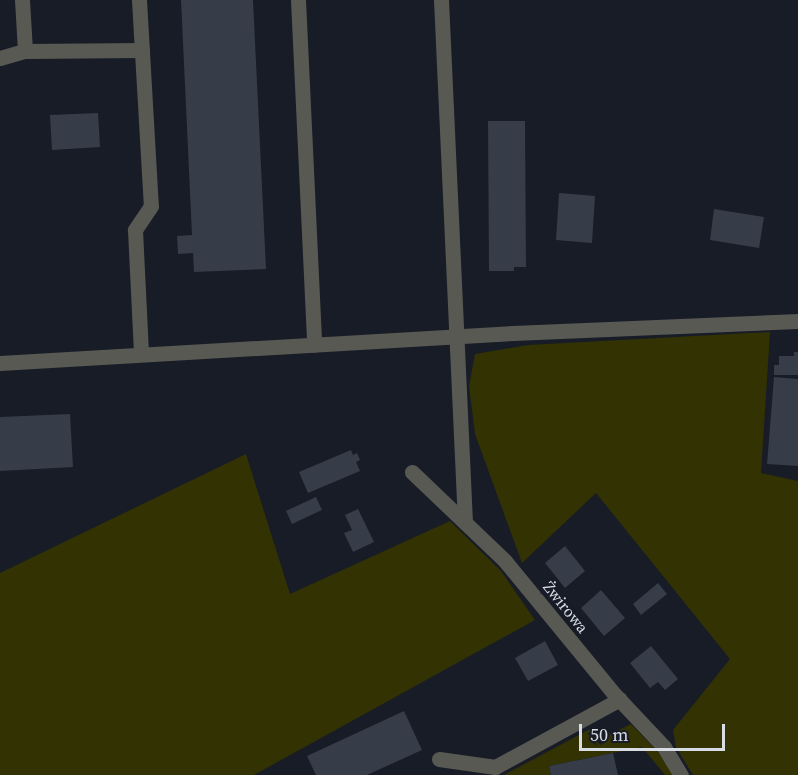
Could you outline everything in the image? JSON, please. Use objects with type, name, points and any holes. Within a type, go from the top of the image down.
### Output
[{"type":"street","points":[[22,0],[24,51]]},
{"type":"street","points":[[139,0],[151,206],[135,230],[141,354]]},
{"type":"street","points":[[298,0],[314,345]]},
{"type":"street","points":[[441,0],[465,522]]},
{"type":"street","points":[[0,58],[24,51],[142,50]]},
{"type":"street","points":[[0,363],[513,333],[798,321]]},
{"type":"street","name":"Żwirowa","points":[[412,472],[505,561],[620,699],[664,747],[681,775]]},
{"type":"street","points":[[439,759],[495,767],[620,699]]},
{"type":"shaded area","points":[[770,332],[761,473],[798,481],[798,775],[693,775],[676,747],[673,730],[730,659],[596,493],[522,563],[475,434],[469,386],[475,354],[528,345]]},
{"type":"shaded area","points":[[246,454],[290,594],[450,521],[501,571],[535,620],[254,775],[0,775],[0,573]]},
{"type":"shaded area","points":[[631,724],[659,753],[674,775],[665,775],[642,747],[549,766],[551,775],[504,775],[590,729],[600,745],[606,742],[604,737]]},
{"type":"building","points":[[181,0],[253,0],[266,269],[194,272],[193,253],[178,254],[177,236],[192,235]]},
{"type":"building","points":[[98,113],[100,147],[52,150],[50,115]]},
{"type":"building","points":[[488,121],[525,121],[526,267],[514,267],[514,271],[489,271]]},
{"type":"building","points":[[559,193],[595,196],[592,243],[556,240]]},
{"type":"building","points":[[714,209],[764,217],[759,248],[710,240]]},
{"type":"building","points":[[794,352],[798,352],[798,375],[774,375],[774,365],[779,365],[779,356],[794,356]]},
{"type":"building","points":[[774,377],[798,379],[798,466],[767,464]]},
{"type":"building","points":[[70,414],[73,467],[0,471],[0,417]]},
{"type":"building","points":[[351,450],[353,455],[357,453],[360,460],[356,462],[360,471],[308,493],[299,472]]},
{"type":"building","points":[[316,497],[322,510],[292,524],[286,511]]},
{"type":"building","points":[[358,509],[374,542],[353,552],[344,533],[352,530],[345,515]]},
{"type":"building","points":[[565,546],[585,571],[565,588],[545,563]]},
{"type":"building","points":[[658,583],[667,594],[641,615],[633,604]]},
{"type":"building","points":[[601,590],[625,618],[604,636],[581,608]]},
{"type":"building","points":[[545,641],[558,665],[528,681],[515,658]]},
{"type":"building","points":[[651,646],[678,679],[665,690],[658,682],[650,688],[630,663]]},
{"type":"building","points":[[404,711],[422,750],[367,775],[316,775],[307,756]]},
{"type":"building","points":[[613,753],[618,775],[551,775],[549,766]]}]
